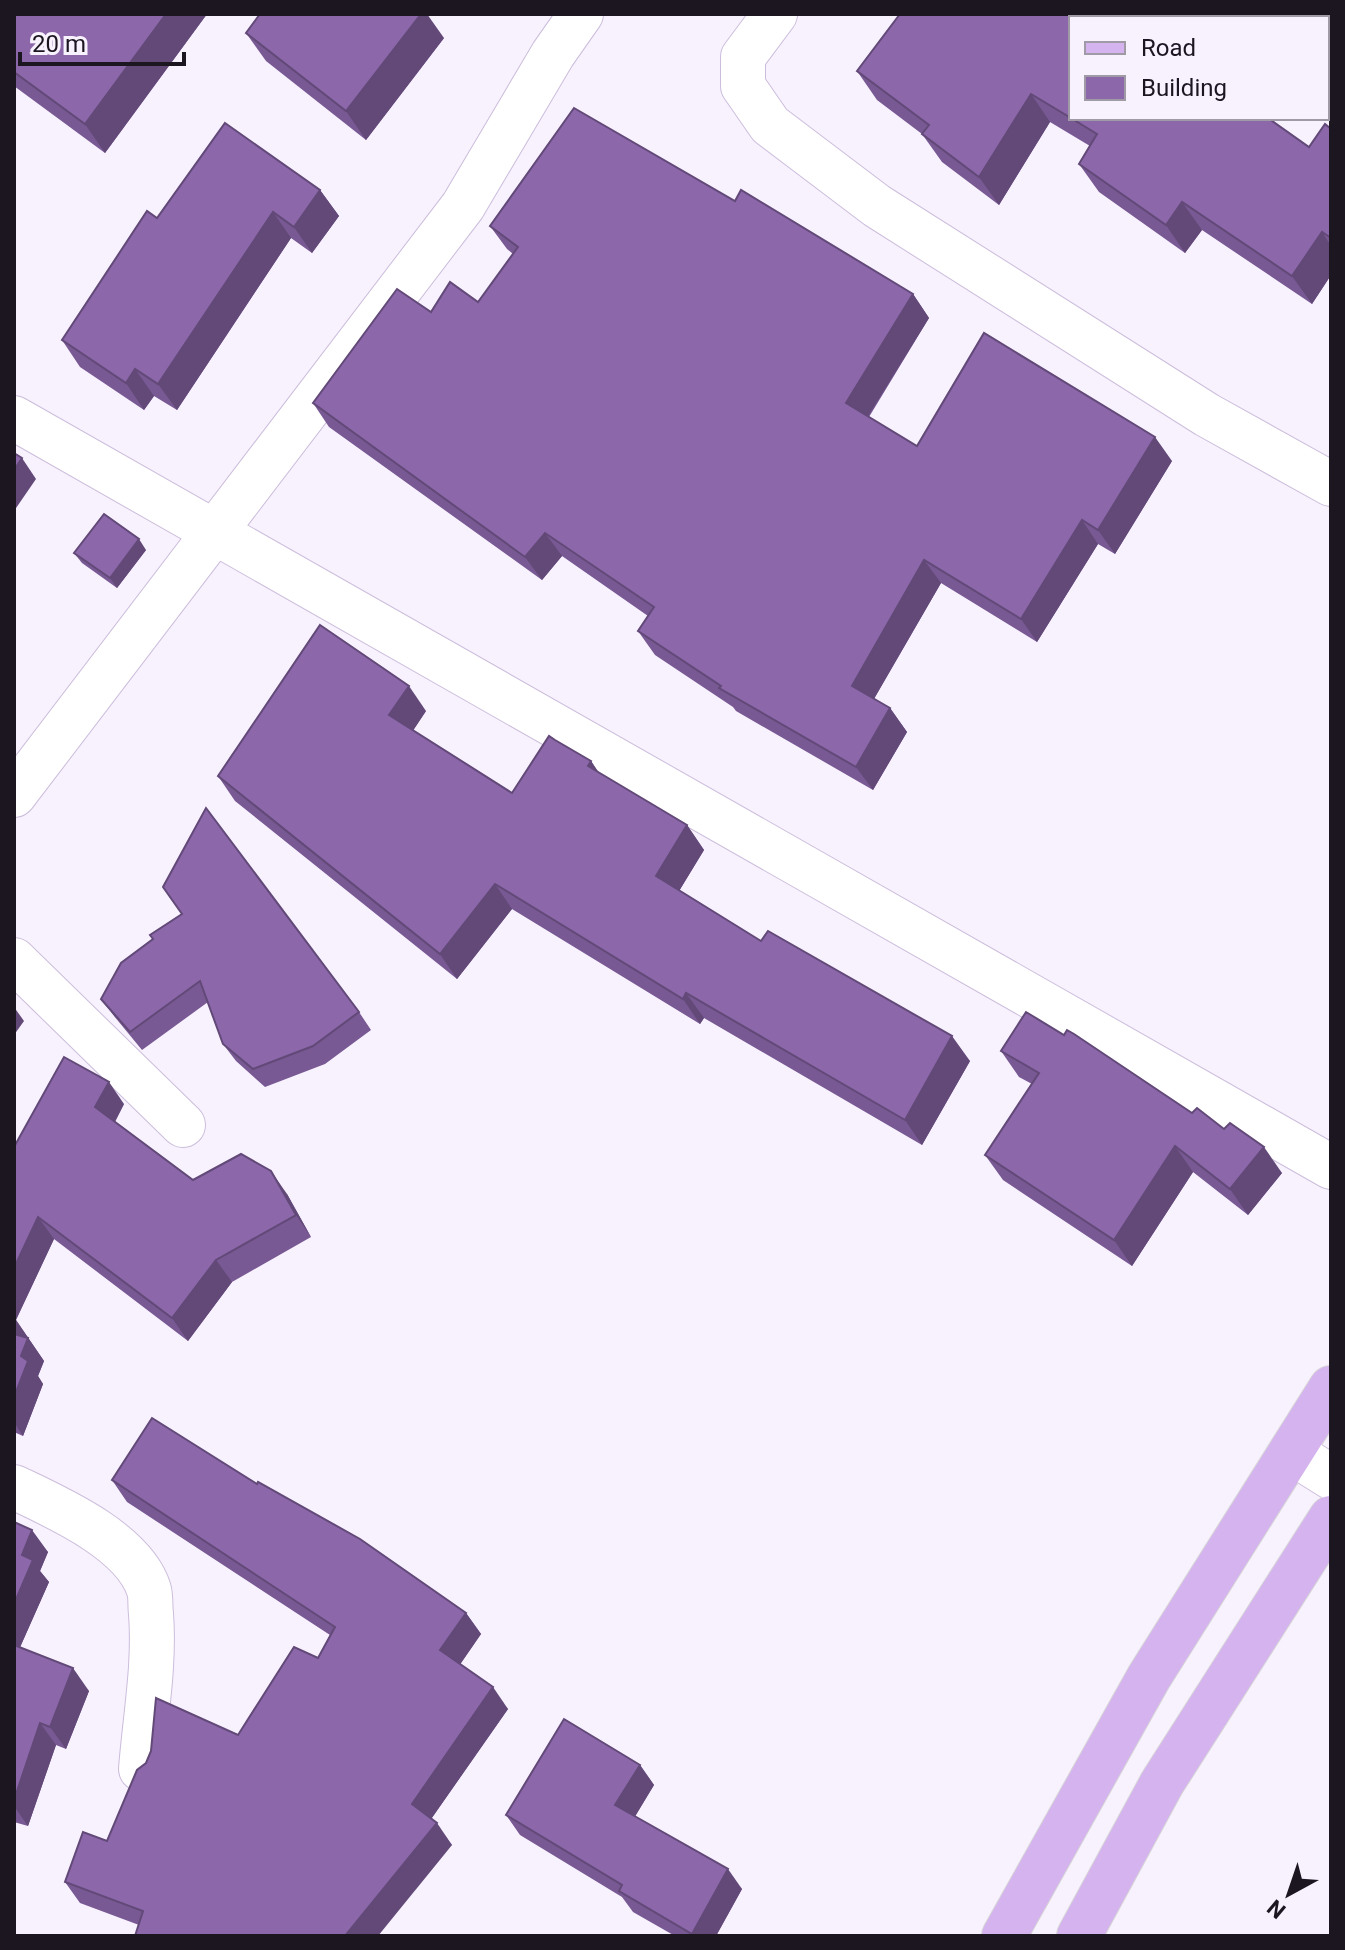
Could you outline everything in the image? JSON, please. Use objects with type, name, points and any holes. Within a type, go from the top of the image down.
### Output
[{"type":"main road","points":[[1004,1936],[1149,1677],[1331,1388]]},
{"type":"main road","points":[[1079,1936],[1162,1783],[1331,1518]]},
{"type":"street","points":[[14,795],[463,206],[553,54],[581,14]]},
{"type":"street","points":[[775,14],[743,57],[743,86],[770,125],[877,206],[1207,415],[1331,484]]},
{"type":"street","points":[[14,418],[1331,1167]]},
{"type":"street","points":[[14,960],[183,1125]]},
{"type":"street","points":[[1291,1452],[1331,1477]]},
{"type":"street","points":[[14,1487],[59,1508],[110,1542],[132,1560],[149,1590],[153,1633],[141,1769]]},
{"type":"building","points":[[14,14],[166,14],[85,124],[14,72]]},
{"type":"building","points":[[260,14],[421,14],[346,111],[246,33]]},
{"type":"building","points":[[900,14],[1117,16],[1069,16],[1069,117],[1031,94],[979,177],[922,134],[929,125],[857,71]]},
{"type":"building","points":[[574,108],[735,201],[741,190],[913,294],[846,403],[917,446],[984,333],[1155,437],[1098,530],[1082,520],[1021,619],[924,560],[852,686],[890,708],[856,767],[719,688],[721,686],[638,631],[654,607],[545,533],[525,557],[313,403],[397,289],[431,312],[450,282],[478,302],[518,247],[490,226]]},
{"type":"building","points":[[1074,120],[1271,120],[1309,147],[1325,124],[1331,129],[1331,238],[1322,232],[1292,276],[1182,202],[1166,225],[1079,164],[1097,134]]},
{"type":"building","points":[[225,123],[320,190],[294,227],[273,212],[158,384],[135,369],[126,383],[62,340],[147,211],[157,218]]},
{"type":"building","points":[[14,453],[22,458],[14,470]]},
{"type":"building","points":[[104,514],[139,539],[110,578],[74,553]]},
{"type":"building","points":[[320,625],[409,686],[389,715],[512,793],[549,736],[591,761],[588,766],[687,825],[656,876],[761,941],[768,931],[952,1036],[905,1120],[686,993],[683,999],[495,884],[440,954],[218,776]]},
{"type":"building","points":[[206,808],[359,1012],[313,1046],[253,1069],[223,1044],[200,981],[130,1032],[101,999],[121,963],[153,939],[150,935],[182,914],[163,887]]},
{"type":"building","points":[[1026,1012],[1064,1035],[1067,1030],[1074,1034],[1192,1113],[1197,1108],[1224,1129],[1230,1123],[1264,1147],[1230,1189],[1175,1146],[1114,1240],[985,1155],[1039,1073],[1001,1051]]},
{"type":"building","points":[[64,1057],[109,1082],[95,1107],[193,1180],[241,1154],[271,1171],[296,1215],[216,1260],[172,1318],[38,1217],[14,1268],[14,1147]]},
{"type":"building","points":[[14,1334],[28,1338],[21,1356],[28,1361],[14,1397]]},
{"type":"building","points":[[152,1418],[257,1484],[360,1539],[466,1613],[440,1650],[493,1687],[412,1804],[437,1823],[345,1936],[135,1936],[143,1911],[65,1882],[83,1832],[107,1841],[137,1770],[146,1763],[151,1751],[156,1698],[238,1735],[294,1647],[318,1658],[335,1627],[112,1480]]},
{"type":"building","points":[[14,1522],[32,1530],[22,1555],[33,1560],[14,1604]]},
{"type":"building","points":[[14,1645],[73,1668],[50,1727],[40,1723],[14,1800]]},
{"type":"building","points":[[564,1719],[640,1765],[615,1805],[728,1869],[692,1934],[619,1891],[622,1885],[506,1815]]}]
